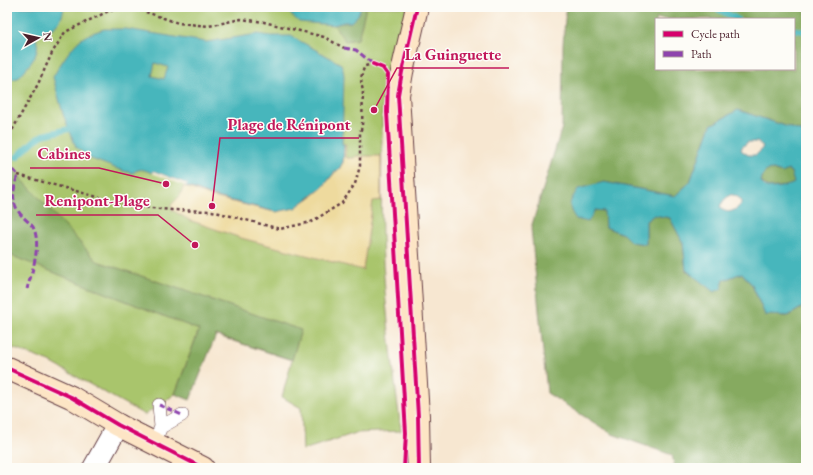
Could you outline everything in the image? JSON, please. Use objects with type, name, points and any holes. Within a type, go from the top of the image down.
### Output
[{"type":"street","points":[[417,7],[407,31],[398,95],[418,416],[419,468]]},
{"type":"street","points":[[7,368],[71,397],[118,424],[157,435],[203,468]]},
{"type":"street","points":[[94,468],[118,424]]},
{"type":"lane","points":[[157,435],[160,405]]},
{"type":"lane","points":[[157,435],[182,415]]},
{"type":"path","points":[[7,159],[9,136],[38,84],[52,53],[65,32],[115,8],[140,10],[178,23],[209,26],[240,19],[264,22],[324,37],[344,48]]},
{"type":"path","points":[[18,175],[130,206],[172,210],[212,211],[280,229],[311,222],[342,203],[355,184],[360,166],[362,94],[364,90],[361,85],[362,72],[365,66],[373,64],[378,66]]},
{"type":"green space","points":[[7,7],[408,7],[393,76],[383,75],[382,129],[381,210],[383,264],[388,326],[401,431],[356,433],[303,450],[301,408],[282,397],[292,360],[199,330],[175,394],[145,415],[50,362],[7,346]]},
{"type":"green space","points":[[361,7],[366,7],[358,39],[345,41],[334,25],[344,22],[351,22],[358,15]]},
{"type":"green space","points":[[566,7],[806,7],[806,133],[738,110],[711,125],[690,182],[675,196],[604,182],[595,210],[605,211],[605,227],[623,234],[631,242],[646,244],[646,221],[654,215],[670,218],[683,243],[686,271],[721,289],[724,280],[742,273],[752,285],[765,315],[788,316],[806,305],[806,468],[675,468],[672,455],[612,434],[547,393],[531,228],[562,127],[563,44]]},
{"type":"green space","points":[[7,163],[97,261],[301,330],[292,360],[216,335],[190,400],[175,394],[199,330],[7,254]]},
{"type":"green space","points":[[770,169],[778,172],[788,170],[791,172],[795,183],[792,185],[769,188],[761,182],[766,171]]},
{"type":"sand","points":[[344,144],[346,144],[345,156],[347,158],[354,158],[356,156],[381,156],[381,200],[373,201],[363,270],[241,238],[189,220],[172,210],[171,205],[180,196],[184,186],[213,197],[275,212],[310,198],[323,187],[339,169],[343,162]]},
{"type":"water","points":[[7,7],[64,7],[62,17],[57,24],[50,30],[40,33],[36,39],[37,50],[33,60],[18,78],[7,82]]},
{"type":"water","points":[[283,7],[361,7],[358,15],[351,22],[344,22],[334,25],[299,22]]},
{"type":"water","points":[[104,29],[126,29],[206,42],[258,34],[270,36],[291,36],[341,64],[344,76],[342,144],[344,144],[343,162],[339,169],[323,187],[295,208],[276,212],[213,196],[153,171],[152,173],[145,170],[140,170],[133,173],[123,171],[89,158],[76,147],[63,114],[53,77],[73,47],[81,39]],"holes":[[[155,63],[168,67],[164,79],[152,76]]]},
{"type":"water","points":[[738,110],[806,133],[806,305],[788,316],[765,315],[752,285],[742,273],[724,280],[721,289],[714,292],[686,270],[683,243],[670,218],[654,215],[646,221],[646,244],[631,242],[623,234],[605,227],[604,211],[595,210],[588,222],[576,219],[571,210],[571,201],[578,189],[604,182],[675,196],[690,182],[711,125]],"holes":[[[748,142],[757,142],[763,146],[756,155],[748,155],[741,150],[742,147]],[[770,169],[782,173],[788,170],[791,172],[794,183],[782,187],[769,188],[761,182],[766,171]],[[730,195],[733,195],[741,200],[741,204],[736,209],[728,212],[720,206]]]},
{"type":"pier","points":[[153,171],[187,184],[186,186],[152,173]]},
{"type":"waterway","points":[[714,7],[735,18]]},
{"type":"waterway","points":[[795,30],[806,31]]},
{"type":"waterway","points":[[17,157],[34,141],[43,135],[69,129]]},
{"type":"marked path","points":[[344,48],[356,50],[373,64]]},
{"type":"marked path","points":[[7,163],[18,175],[14,191],[14,201],[18,211],[33,227],[36,234],[37,241],[35,258],[27,289]]},
{"type":"marked path","points":[[159,405],[182,415]]},
{"type":"cycle path","points":[[417,7],[398,95],[418,416],[419,468]]},
{"type":"cycle path","points":[[373,64],[383,68],[388,75],[387,112],[406,433],[404,468]]},
{"type":"cycle path","points":[[7,368],[71,397],[118,425],[203,468]]},
{"type":"place","name":"La Guinguette","points":[[374,110]]},
{"type":"place","name":"Cabines","points":[[166,184]]},
{"type":"place","name":"Plage de Rénipont","points":[[212,206]]},
{"type":"place","name":"Renipont-Plage","points":[[195,245]]}]
